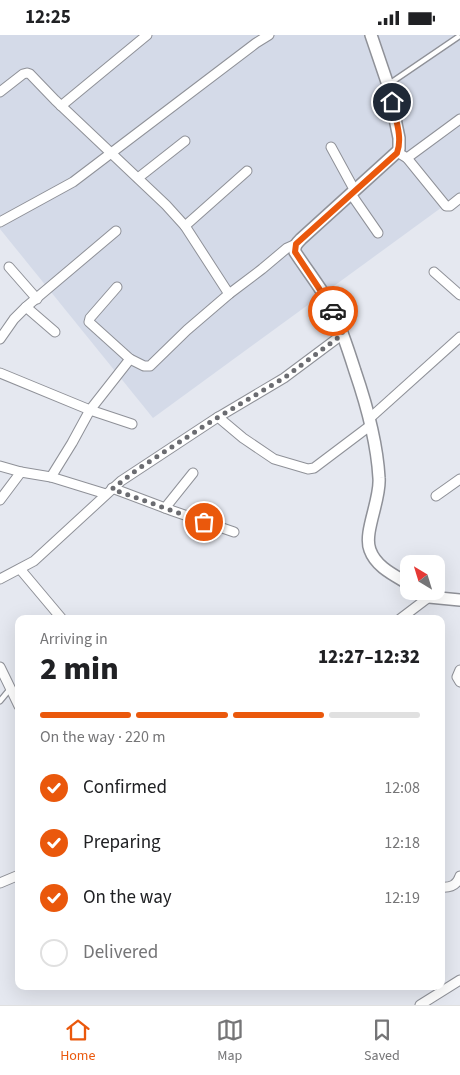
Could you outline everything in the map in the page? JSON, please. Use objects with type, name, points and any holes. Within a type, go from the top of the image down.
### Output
[{"type":"street","points":[[61,106],[147,35]]},
{"type":"street","points":[[0,222],[73,182],[269,35]]},
{"type":"street","points":[[371,35],[388,85],[399,138],[399,149],[402,155],[446,206],[450,206],[460,198]]},
{"type":"street","points":[[0,92],[23,75],[30,73],[61,106],[166,205],[185,226],[229,294]]},
{"type":"street","points":[[117,287],[90,318],[90,322],[130,359],[144,366],[150,366],[187,330],[229,294],[296,244],[353,192],[402,155],[460,119]]},
{"type":"street","points":[[138,178],[185,141]]},
{"type":"street","points":[[331,147],[353,192],[378,233]]},
{"type":"street","points":[[185,226],[247,171]]},
{"type":"street","points":[[0,339],[14,319],[26,307],[116,231]]},
{"type":"street","points":[[296,244],[295,252],[330,305],[343,334],[370,421],[380,481],[367,541],[374,558],[385,570],[400,579]]},
{"type":"street","points":[[9,267],[37,299]]},
{"type":"street","points":[[434,272],[460,295]]},
{"type":"street","points":[[26,307],[55,332]]},
{"type":"street","points":[[0,579],[34,561],[109,491],[138,469],[218,417],[284,378],[343,334]]},
{"type":"street","points":[[218,417],[274,459],[308,469],[314,468],[370,421],[460,337]]},
{"type":"street","points":[[51,477],[90,410],[130,359]]},
{"type":"street","points":[[0,373],[90,410],[132,424]]},
{"type":"street","points":[[0,466],[109,491],[234,532]]},
{"type":"street","points":[[0,500],[21,472]]},
{"type":"street","points":[[165,509],[193,473]]},
{"type":"street","points":[[436,496],[460,479]]},
{"type":"street","points":[[20,569],[59,615]]},
{"type":"street","points":[[445,597],[460,600]]},
{"type":"street","points":[[404,615],[419,600]]},
{"type":"street","points":[[0,667],[15,698]]},
{"type":"street","points":[[460,670],[457,677],[460,682]]},
{"type":"street","points":[[445,888],[449,888],[458,882],[460,876]]},
{"type":"street","points":[[0,883],[15,877]]},
{"type":"street","points":[[445,989],[460,980]]},
{"type":"street","points":[[420,1005],[444,990]]},
{"type":"lane","points":[[388,85],[458,37]]},
{"type":"lane","points":[[0,701],[10,689]]},
{"type":"shaded area","points":[[0,35],[460,35],[460,194],[153,418],[0,229]]},
{"type":"way so far","points":[[204,522],[112,489],[138,469],[215,419],[284,378],[343,334],[333,311]]},
{"type":"route","points":[[333,311],[295,252],[296,244],[397,153],[399,138],[392,102]]}]
